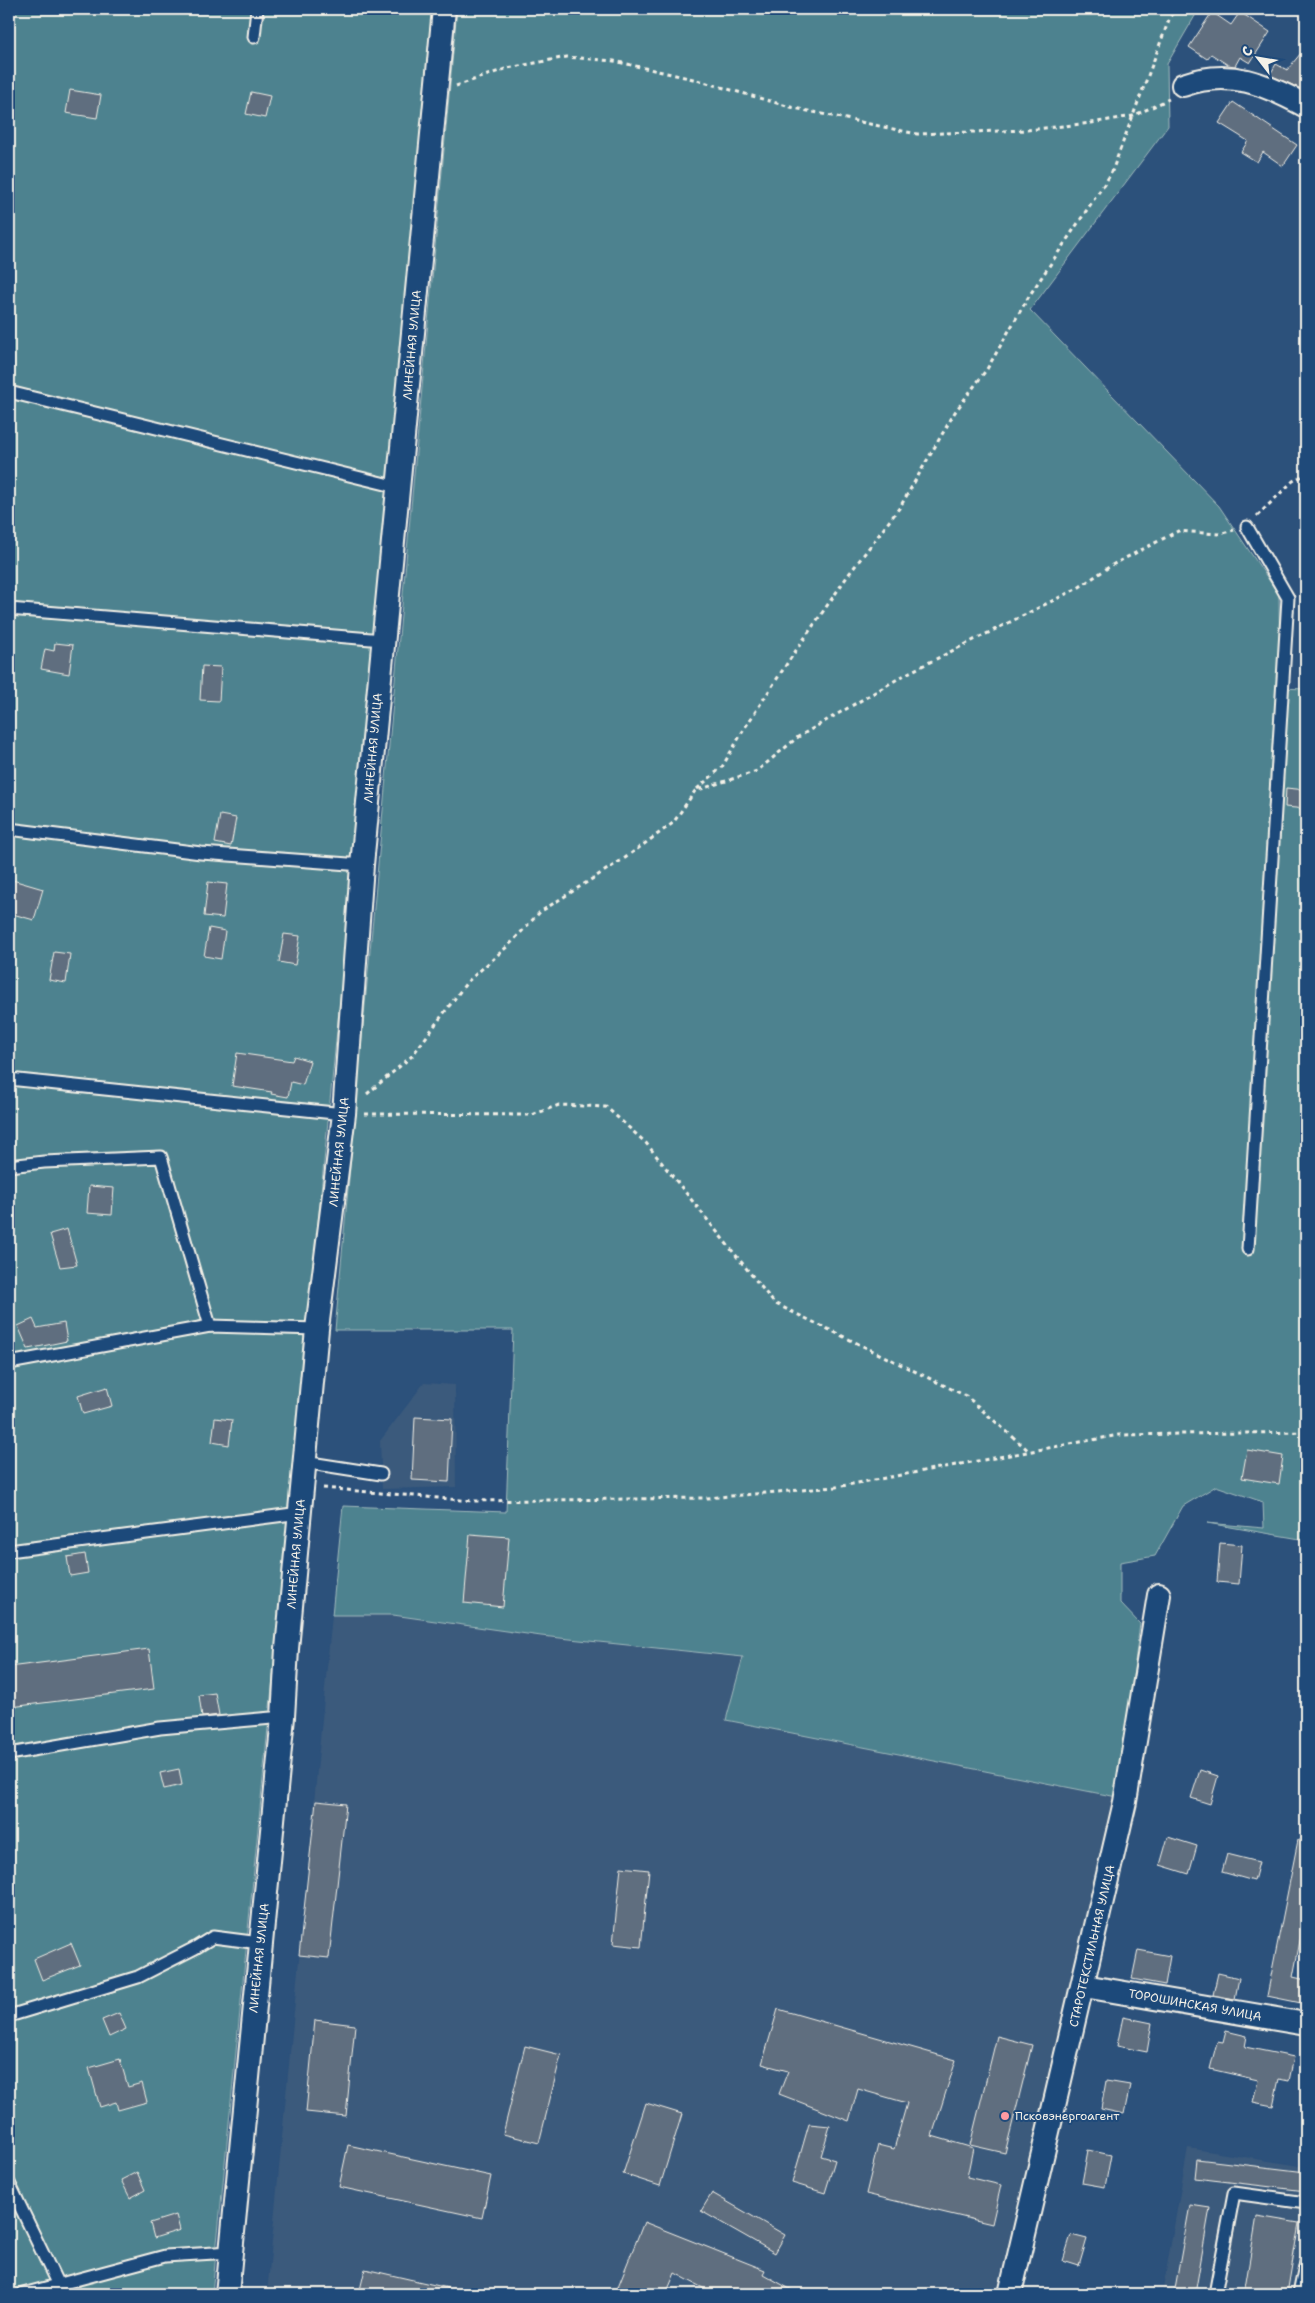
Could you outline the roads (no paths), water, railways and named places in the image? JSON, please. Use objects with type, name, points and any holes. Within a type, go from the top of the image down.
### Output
[{"type":"street","name":"ЛИНЕЙНАЯ УЛИЦА","points":[[227,2294],[283,1717],[287,1649],[317,1329],[344,1114],[362,866],[444,9]]},
{"type":"street","points":[[1183,84],[1201,78],[1240,79],[1260,83],[1306,106]]},
{"type":"street","name":"СТАРОТЕКСТИЛЬНАЯ УЛИЦА","points":[[1010,2294],[1084,1986],[1125,1802],[1159,1596]]},
{"type":"street","name":"ТОРОШИНСКАЯ УЛИЦА","points":[[1084,1986],[1306,2024]]},
{"type":"lane","points":[[254,36],[257,9]]},
{"type":"lane","points":[[9,392],[398,488]]},
{"type":"lane","points":[[1247,527],[1288,598],[1248,1248]]},
{"type":"lane","points":[[9,609],[383,640]]},
{"type":"lane","points":[[9,829],[201,853],[362,866]]},
{"type":"lane","points":[[9,1079],[344,1114]]},
{"type":"lane","points":[[9,1166],[44,1162],[161,1157],[210,1326]]},
{"type":"lane","points":[[9,1364],[210,1326],[317,1329]]},
{"type":"lane","points":[[304,1462],[381,1474]]},
{"type":"lane","points":[[9,1550],[300,1512]]},
{"type":"lane","points":[[9,1754],[160,1728],[283,1717]]},
{"type":"lane","points":[[9,2016],[138,1977],[213,1937],[260,1943]]},
{"type":"lane","points":[[9,2183],[58,2285]]},
{"type":"lane","points":[[1215,2294],[1234,2193],[1306,2204]]},
{"type":"lane","points":[[23,2294],[165,2256],[231,2252]]},
{"type":"lane","points":[[1299,2294],[1306,2261]]},
{"type":"place","name":"Псковэнергоагент","points":[[1005,2116]]}]
